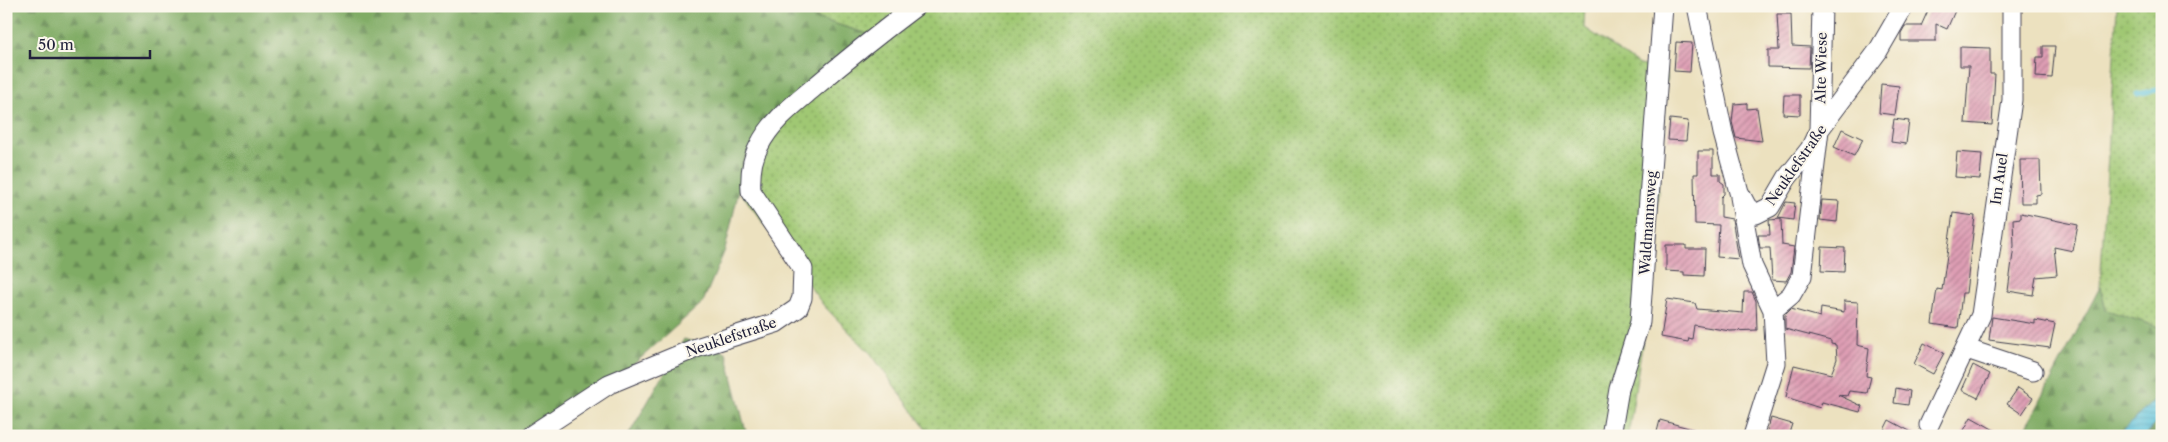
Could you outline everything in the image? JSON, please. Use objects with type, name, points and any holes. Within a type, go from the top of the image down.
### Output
[{"type":"street","name":"Neuklefstraße","points":[[530,436],[609,384],[696,348],[776,323],[798,308],[802,298],[803,269],[752,191],[750,177],[756,152],[769,130],[790,109],[864,45],[916,6]]},
{"type":"street","name":"Waldmannsweg","points":[[1610,436],[1619,389],[1640,322],[1663,6]]},
{"type":"street","name":"Neuklefstraße","points":[[1697,6],[1723,133],[1739,192],[1747,207],[1756,214],[1770,207],[1787,178],[1810,149],[1820,130],[1878,50],[1904,6]]},
{"type":"street","name":"Alte Wiese","points":[[1772,310],[1791,295],[1802,276],[1820,130],[1822,6]]},
{"type":"street","name":"Im Auel","points":[[1929,425],[1967,350],[1981,315],[2012,100],[2012,6]]},
{"type":"street","points":[[1739,192],[1752,265],[1772,310],[1776,363],[1753,436]]},
{"type":"street","points":[[1967,350],[2033,371]]},
{"type":"green space","points":[[6,6],[778,6],[871,35],[763,127],[742,162],[739,190],[725,250],[703,302],[632,366],[527,436],[6,436]]},
{"type":"green space","points":[[778,6],[1585,6],[1584,27],[1639,65],[1667,69],[1651,287],[1628,436],[931,436],[871,354],[824,306],[739,190],[742,162],[763,127],[871,35]]},
{"type":"green space","points":[[2117,6],[2162,6],[2162,328],[2106,310],[2100,287]]},
{"type":"green space","points":[[2100,287],[2106,310],[2162,328],[2162,436],[2022,436]]},
{"type":"green space","points":[[684,339],[726,352],[747,436],[628,436]]},
{"type":"water","points":[[2162,393],[2162,417],[2143,436],[2117,436]]},
{"type":"building","points":[[1930,6],[1957,6],[1947,29],[1936,24],[1936,41],[1901,41],[1901,33],[1905,26],[1921,26]]},
{"type":"building","points":[[1777,14],[1791,14],[1792,46],[1810,47],[1809,68],[1768,67],[1768,50],[1779,50]]},
{"type":"building","points":[[1676,42],[1692,43],[1690,72],[1674,71]]},
{"type":"building","points":[[2043,46],[2055,46],[2052,78],[2036,77],[2037,57],[2043,57]]},
{"type":"building","points":[[1960,47],[1990,48],[1990,74],[1995,74],[1992,125],[1965,123],[1969,66],[1960,66]]},
{"type":"building","points":[[1881,84],[1899,86],[1895,115],[1879,113]]},
{"type":"building","points":[[1784,95],[1800,95],[1800,115],[1783,114]]},
{"type":"building","points":[[1747,103],[1747,109],[1757,108],[1762,141],[1736,138],[1732,122],[1734,104]]},
{"type":"building","points":[[1670,119],[1688,121],[1686,141],[1668,140]]},
{"type":"building","points":[[1894,119],[1909,121],[1906,144],[1891,142]]},
{"type":"building","points":[[1842,129],[1863,139],[1854,156],[1834,147]]},
{"type":"building","points":[[1698,151],[1713,151],[1713,174],[1720,174],[1720,181],[1724,184],[1724,194],[1721,197],[1721,217],[1732,219],[1739,259],[1717,257],[1719,225],[1695,224],[1694,174],[1698,174]]},
{"type":"building","points":[[1957,152],[1982,154],[1980,179],[1955,177]]},
{"type":"building","points":[[2020,160],[2040,160],[2041,194],[2036,195],[2036,203],[2021,203]]},
{"type":"building","points":[[1822,200],[1839,201],[1837,222],[1820,220]]},
{"type":"building","points":[[1786,202],[1795,203],[1793,220],[1778,218]]},
{"type":"building","points":[[1953,213],[1975,216],[1966,293],[1962,293],[1958,328],[1932,324],[1937,289],[1942,290]]},
{"type":"building","points":[[2021,213],[2078,225],[2073,251],[2054,247],[2057,275],[2036,277],[2033,295],[2008,291],[2014,246],[2013,219],[2021,218]]},
{"type":"building","points":[[1781,219],[1782,245],[1794,247],[1791,272],[1786,281],[1772,280],[1770,248],[1760,248],[1758,235],[1770,235],[1769,220]]},
{"type":"building","points":[[1666,245],[1686,245],[1686,249],[1705,249],[1704,276],[1684,275],[1684,272],[1666,271]]},
{"type":"building","points":[[1822,247],[1845,248],[1844,272],[1821,271]]},
{"type":"building","points":[[1744,292],[1752,292],[1756,301],[1757,330],[1730,331],[1694,325],[1692,339],[1689,338],[1688,342],[1661,337],[1667,299],[1695,303],[1697,309],[1743,313]]},
{"type":"building","points":[[1844,301],[1858,302],[1857,345],[1869,348],[1866,376],[1871,377],[1867,393],[1849,391],[1847,396],[1838,395],[1862,406],[1860,412],[1822,402],[1820,408],[1786,397],[1794,365],[1831,374],[1837,359],[1836,345],[1831,344],[1831,341],[1785,329],[1785,315],[1791,309],[1820,317],[1821,308],[1844,312]]},
{"type":"building","points":[[1992,317],[2035,324],[2035,320],[2055,324],[2050,348],[1989,340]]},
{"type":"building","points":[[1924,343],[1944,353],[1933,374],[1914,364]]},
{"type":"building","points":[[1973,365],[1990,374],[1978,398],[1962,390]]},
{"type":"building","points":[[1896,388],[1910,391],[1908,405],[1894,403]]},
{"type":"building","points":[[2018,388],[2033,398],[2022,414],[2007,404]]},
{"type":"building","points":[[1971,417],[2005,436],[1961,436]]},
{"type":"building","points":[[1771,418],[1792,424],[1788,436],[1766,436]]},
{"type":"building","points":[[1660,420],[1703,432],[1702,436],[1656,436]]},
{"type":"building","points":[[1889,420],[1919,436],[1881,436]]},
{"type":"waterway","points":[[2137,94],[2162,89]]}]
